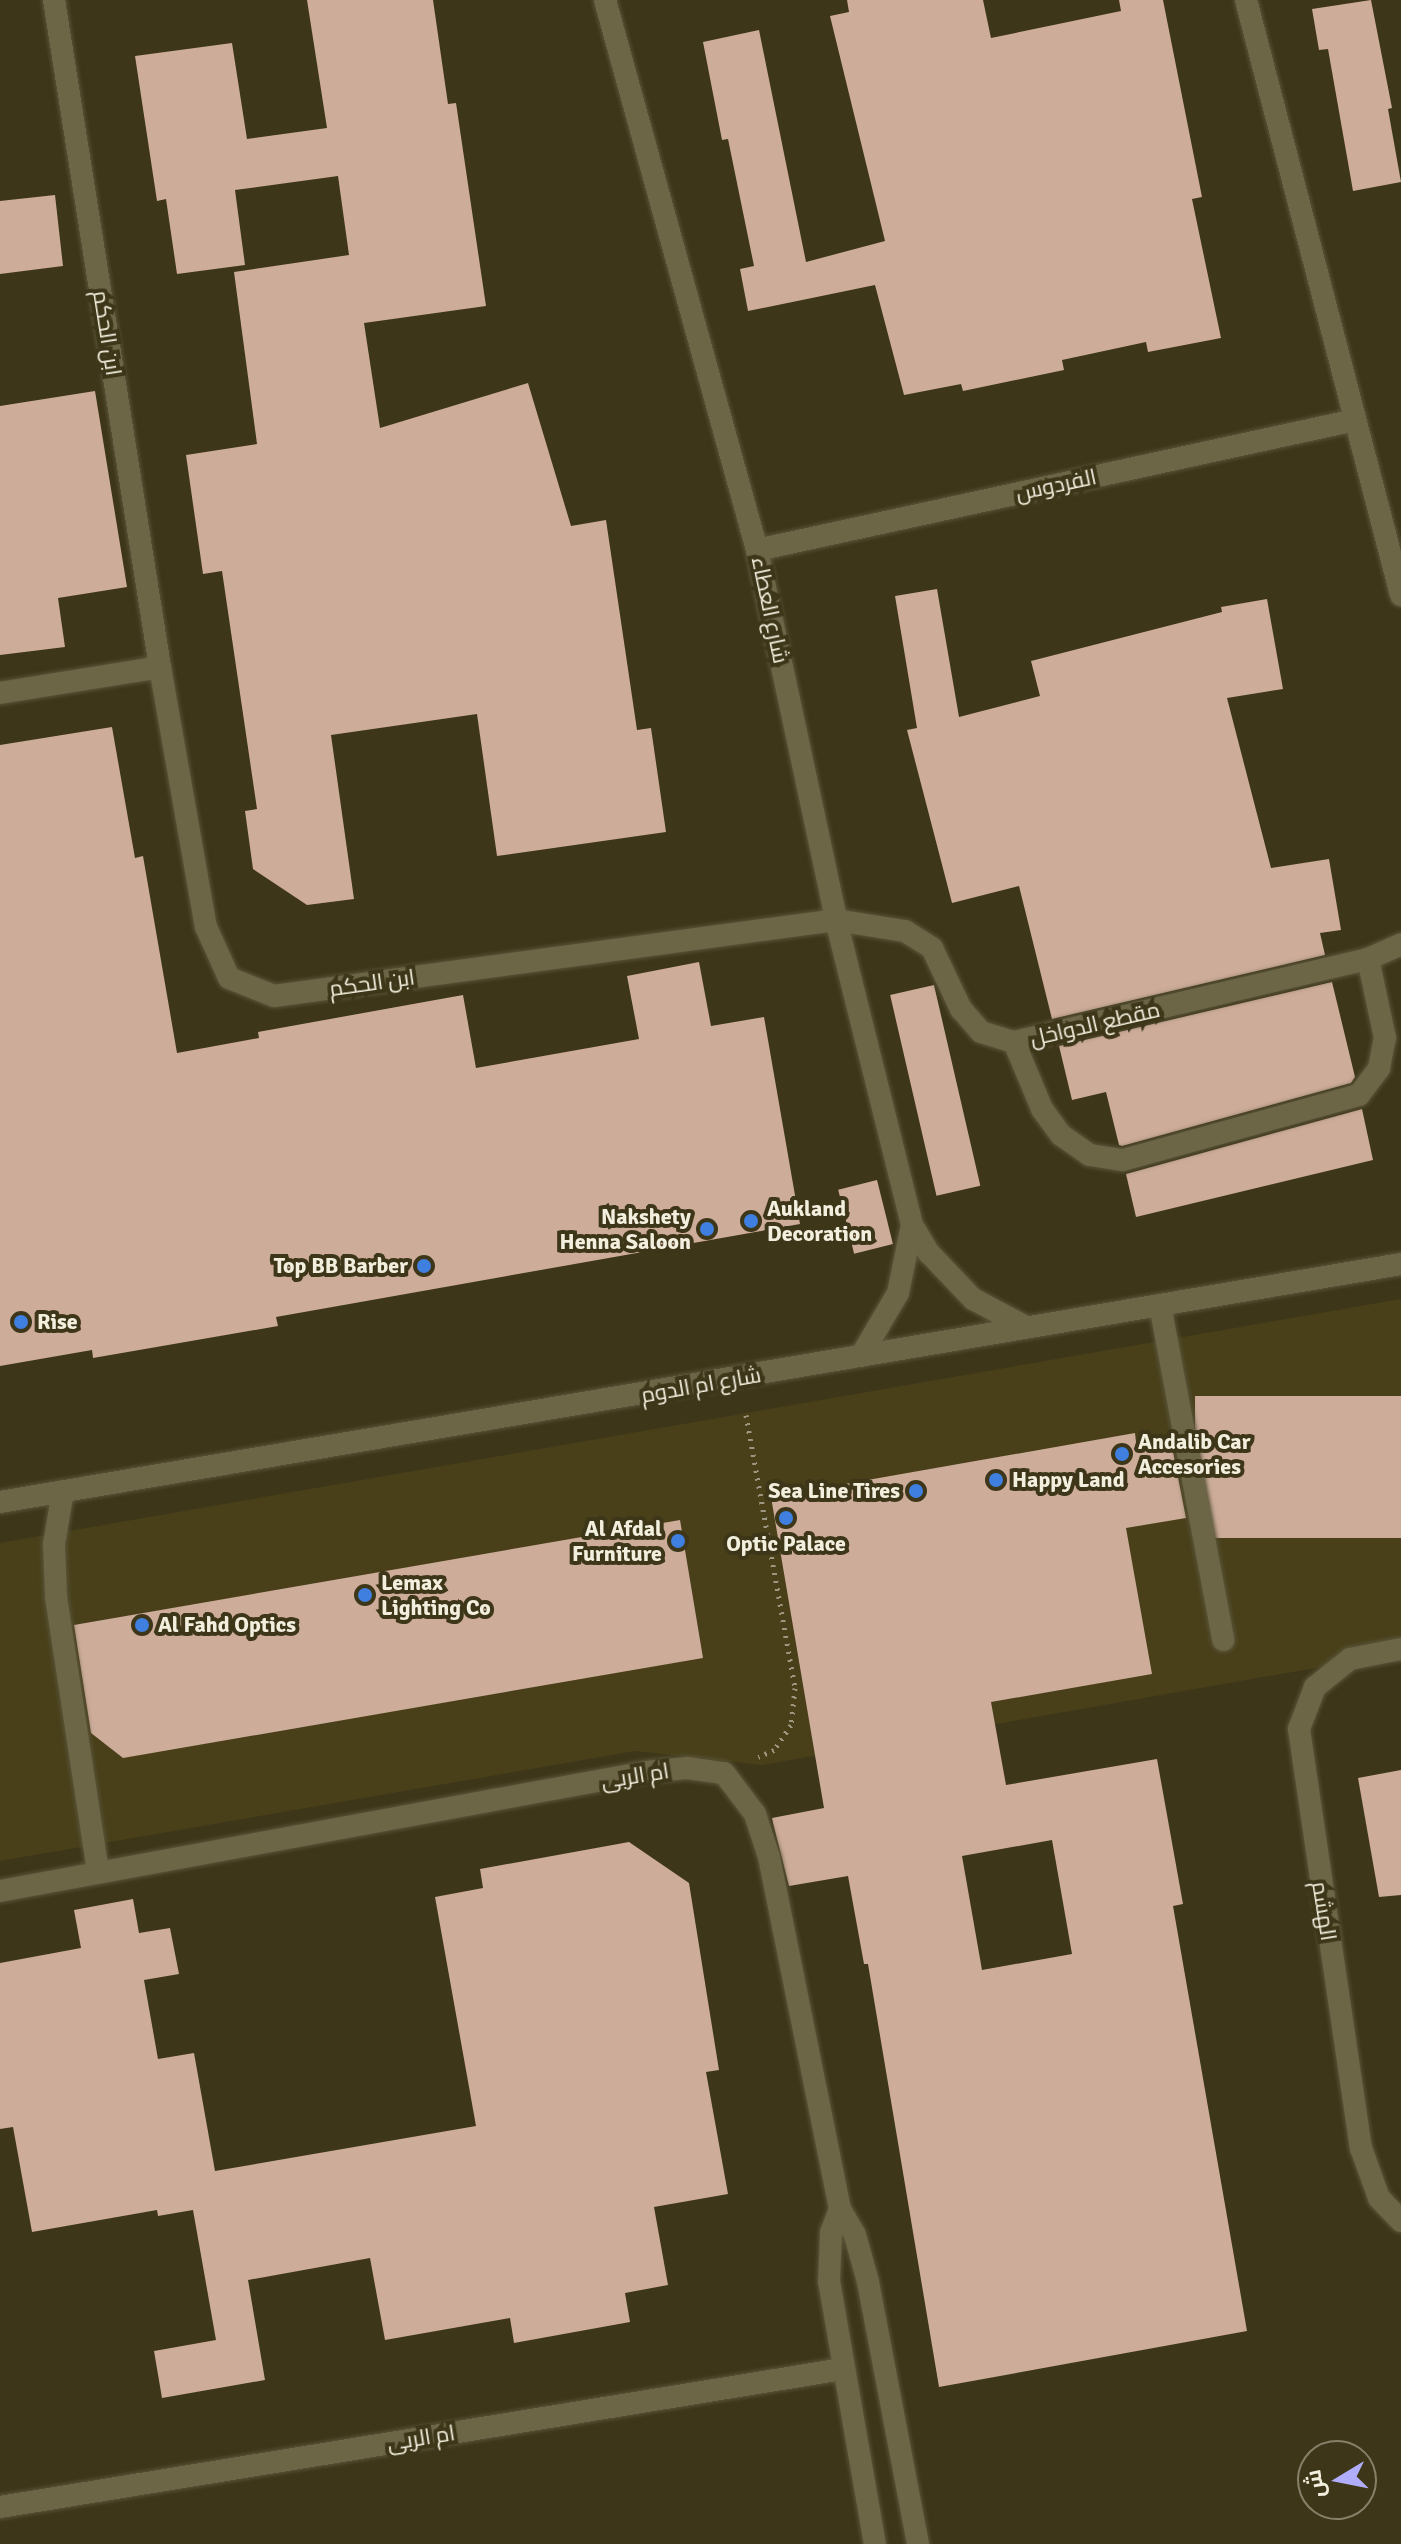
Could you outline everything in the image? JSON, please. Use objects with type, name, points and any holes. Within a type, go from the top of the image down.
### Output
[{"type":"street","name":"ابن الحكم","points":[[54,0],[160,667],[206,927],[229,978],[274,996],[836,920]]},
{"type":"street","name":"شارع العطاء","points":[[605,0],[757,550],[836,920],[912,1225],[929,1253],[973,1299],[1026,1327]]},
{"type":"street","points":[[1246,0],[1401,595]]},
{"type":"street","name":"الفردوس","points":[[757,550],[1355,420]]},
{"type":"street","points":[[0,693],[160,667]]},
{"type":"street","name":"مقطع الدواخل","points":[[836,920],[905,931],[932,948],[961,1009],[981,1032],[1014,1042],[1368,959],[1401,944]]},
{"type":"street","points":[[1014,1042],[1042,1109],[1061,1135],[1090,1155],[1123,1160],[1359,1095],[1379,1068],[1385,1038],[1368,959]]},
{"type":"street","name":"شارع العطاء","points":[[861,1356],[882,1326],[898,1293],[912,1225]]},
{"type":"street","name":"شارع ام الدوم","points":[[0,1502],[739,1379],[1401,1264]]},
{"type":"street","points":[[1160,1305],[1223,1640]]},
{"type":"street","points":[[63,1491],[54,1544],[56,1597],[98,1871]]},
{"type":"street","name":"الهشم","points":[[1401,1649],[1350,1659],[1315,1687],[1299,1729],[1361,2148],[1379,2198],[1401,2221]]},
{"type":"street","name":"ام الربى","points":[[0,1891],[646,1772],[687,1768],[724,1773]]},
{"type":"street","points":[[724,1773],[755,1814],[769,1857],[840,2209],[855,2235],[863,2262],[918,2544]]},
{"type":"street","points":[[840,2209],[831,2232],[829,2269],[843,2369],[875,2544]]},
{"type":"street","name":"ام الربى","points":[[0,2507],[843,2369]]},
{"type":"path","points":[[724,1773],[774,1750],[791,1725],[795,1688],[739,1379]]},
{"type":"shaded area","points":[[1401,1299],[1401,1653],[762,1765],[635,1751],[0,1861],[0,1543]]},
{"type":"building","points":[[307,0],[433,0],[448,104],[456,103],[486,306],[364,323],[380,428],[528,383],[571,526],[606,520],[637,730],[651,728],[666,832],[497,856],[477,714],[331,735],[354,899],[307,905],[253,869],[245,811],[257,809],[222,571],[203,574],[186,455],[257,444],[234,272],[349,255],[338,176],[235,190],[245,265],[177,274],[166,199],[157,201],[135,56],[232,43],[247,139],[327,128]]},
{"type":"building","points":[[847,0],[983,0],[991,38],[1121,11],[1119,0],[1163,0],[1202,197],[1192,199],[1221,338],[1148,352],[1146,342],[1062,360],[1064,370],[963,391],[961,384],[904,395],[875,285],[748,311],[740,269],[754,266],[728,139],[722,140],[703,42],[759,30],[806,262],[885,241],[830,16],[849,12]]},
{"type":"building","points":[[1371,0],[1392,108],[1388,109],[1401,182],[1353,191],[1328,49],[1319,50],[1312,9]]},
{"type":"building","points":[[55,195],[63,266],[0,274],[0,201]]},
{"type":"building","points":[[95,391],[127,587],[58,598],[65,647],[0,655],[0,406]]},
{"type":"building","points":[[937,589],[959,717],[1040,696],[1031,661],[1222,612],[1221,607],[1267,599],[1283,689],[1227,698],[1271,868],[1329,859],[1341,930],[1320,933],[1325,955],[1052,1019],[1019,886],[952,903],[907,730],[917,728],[895,596]]},
{"type":"building","points":[[112,727],[135,858],[143,856],[177,1053],[259,1038],[258,1032],[463,995],[476,1068],[639,1039],[627,976],[699,962],[711,1026],[764,1017],[800,1224],[276,1317],[278,1326],[93,1358],[92,1350],[0,1366],[0,745]]},
{"type":"building","points":[[1332,982],[1355,1077],[1351,1083],[1122,1146],[1119,1145],[1106,1092],[1072,1100],[1059,1046]]},
{"type":"building","points":[[934,985],[980,1186],[936,1196],[890,995]]},
{"type":"building","points":[[1362,1109],[1373,1160],[1136,1217],[1126,1174]]},
{"type":"building","points":[[877,1180],[893,1244],[854,1254],[838,1190]]},
{"type":"building","points":[[1195,1396],[1401,1396],[1401,1538],[1195,1538]]},
{"type":"building","points":[[1135,1433],[1136,1442],[1170,1436],[1186,1518],[1126,1528],[1152,1674],[991,1702],[1006,1785],[1157,1759],[1183,1904],[1173,1906],[1247,2331],[939,2387],[868,1964],[864,1964],[848,1876],[789,1886],[772,1818],[824,1808],[771,1497]],"holes":[[[1052,1840],[1072,1954],[982,1970],[962,1856]]]},
{"type":"building","points":[[680,1520],[703,1658],[123,1758],[91,1733],[74,1625]]},
{"type":"building","points":[[1401,1770],[1401,1895],[1379,1897],[1358,1778]]},
{"type":"building","points":[[629,1842],[689,1883],[719,2070],[706,2072],[728,2194],[654,2207],[668,2285],[625,2293],[630,2322],[514,2343],[510,2318],[385,2340],[370,2258],[248,2280],[265,2380],[162,2398],[154,2351],[216,2340],[193,2210],[158,2216],[157,2210],[32,2232],[13,2127],[0,2129],[0,1963],[81,1948],[74,1910],[133,1899],[139,1933],[170,1928],[179,1974],[144,1980],[158,2059],[194,2053],[215,2171],[476,2126],[435,1897],[483,1888],[480,1869]]},
{"type":"place","name":"Aukland Decoration","points":[[751,1221]]},
{"type":"place","name":"Nakshety Henna Saloon","points":[[707,1229]]},
{"type":"place","name":"Top BB Barber","points":[[424,1266]]},
{"type":"place","name":"Rise","points":[[21,1322]]},
{"type":"place","name":"Andalib Car Accesories","points":[[1122,1454]]},
{"type":"place","name":"Happy Land","points":[[996,1480]]},
{"type":"place","name":"Sea Line Tires","points":[[916,1491]]},
{"type":"place","name":"Optic Palace","points":[[786,1518]]},
{"type":"place","name":"Al Afdal Furniture","points":[[678,1541]]},
{"type":"place","name":"Lemax Lighting Co","points":[[365,1595]]},
{"type":"place","name":"Al Fahd Optics","points":[[142,1625]]}]
